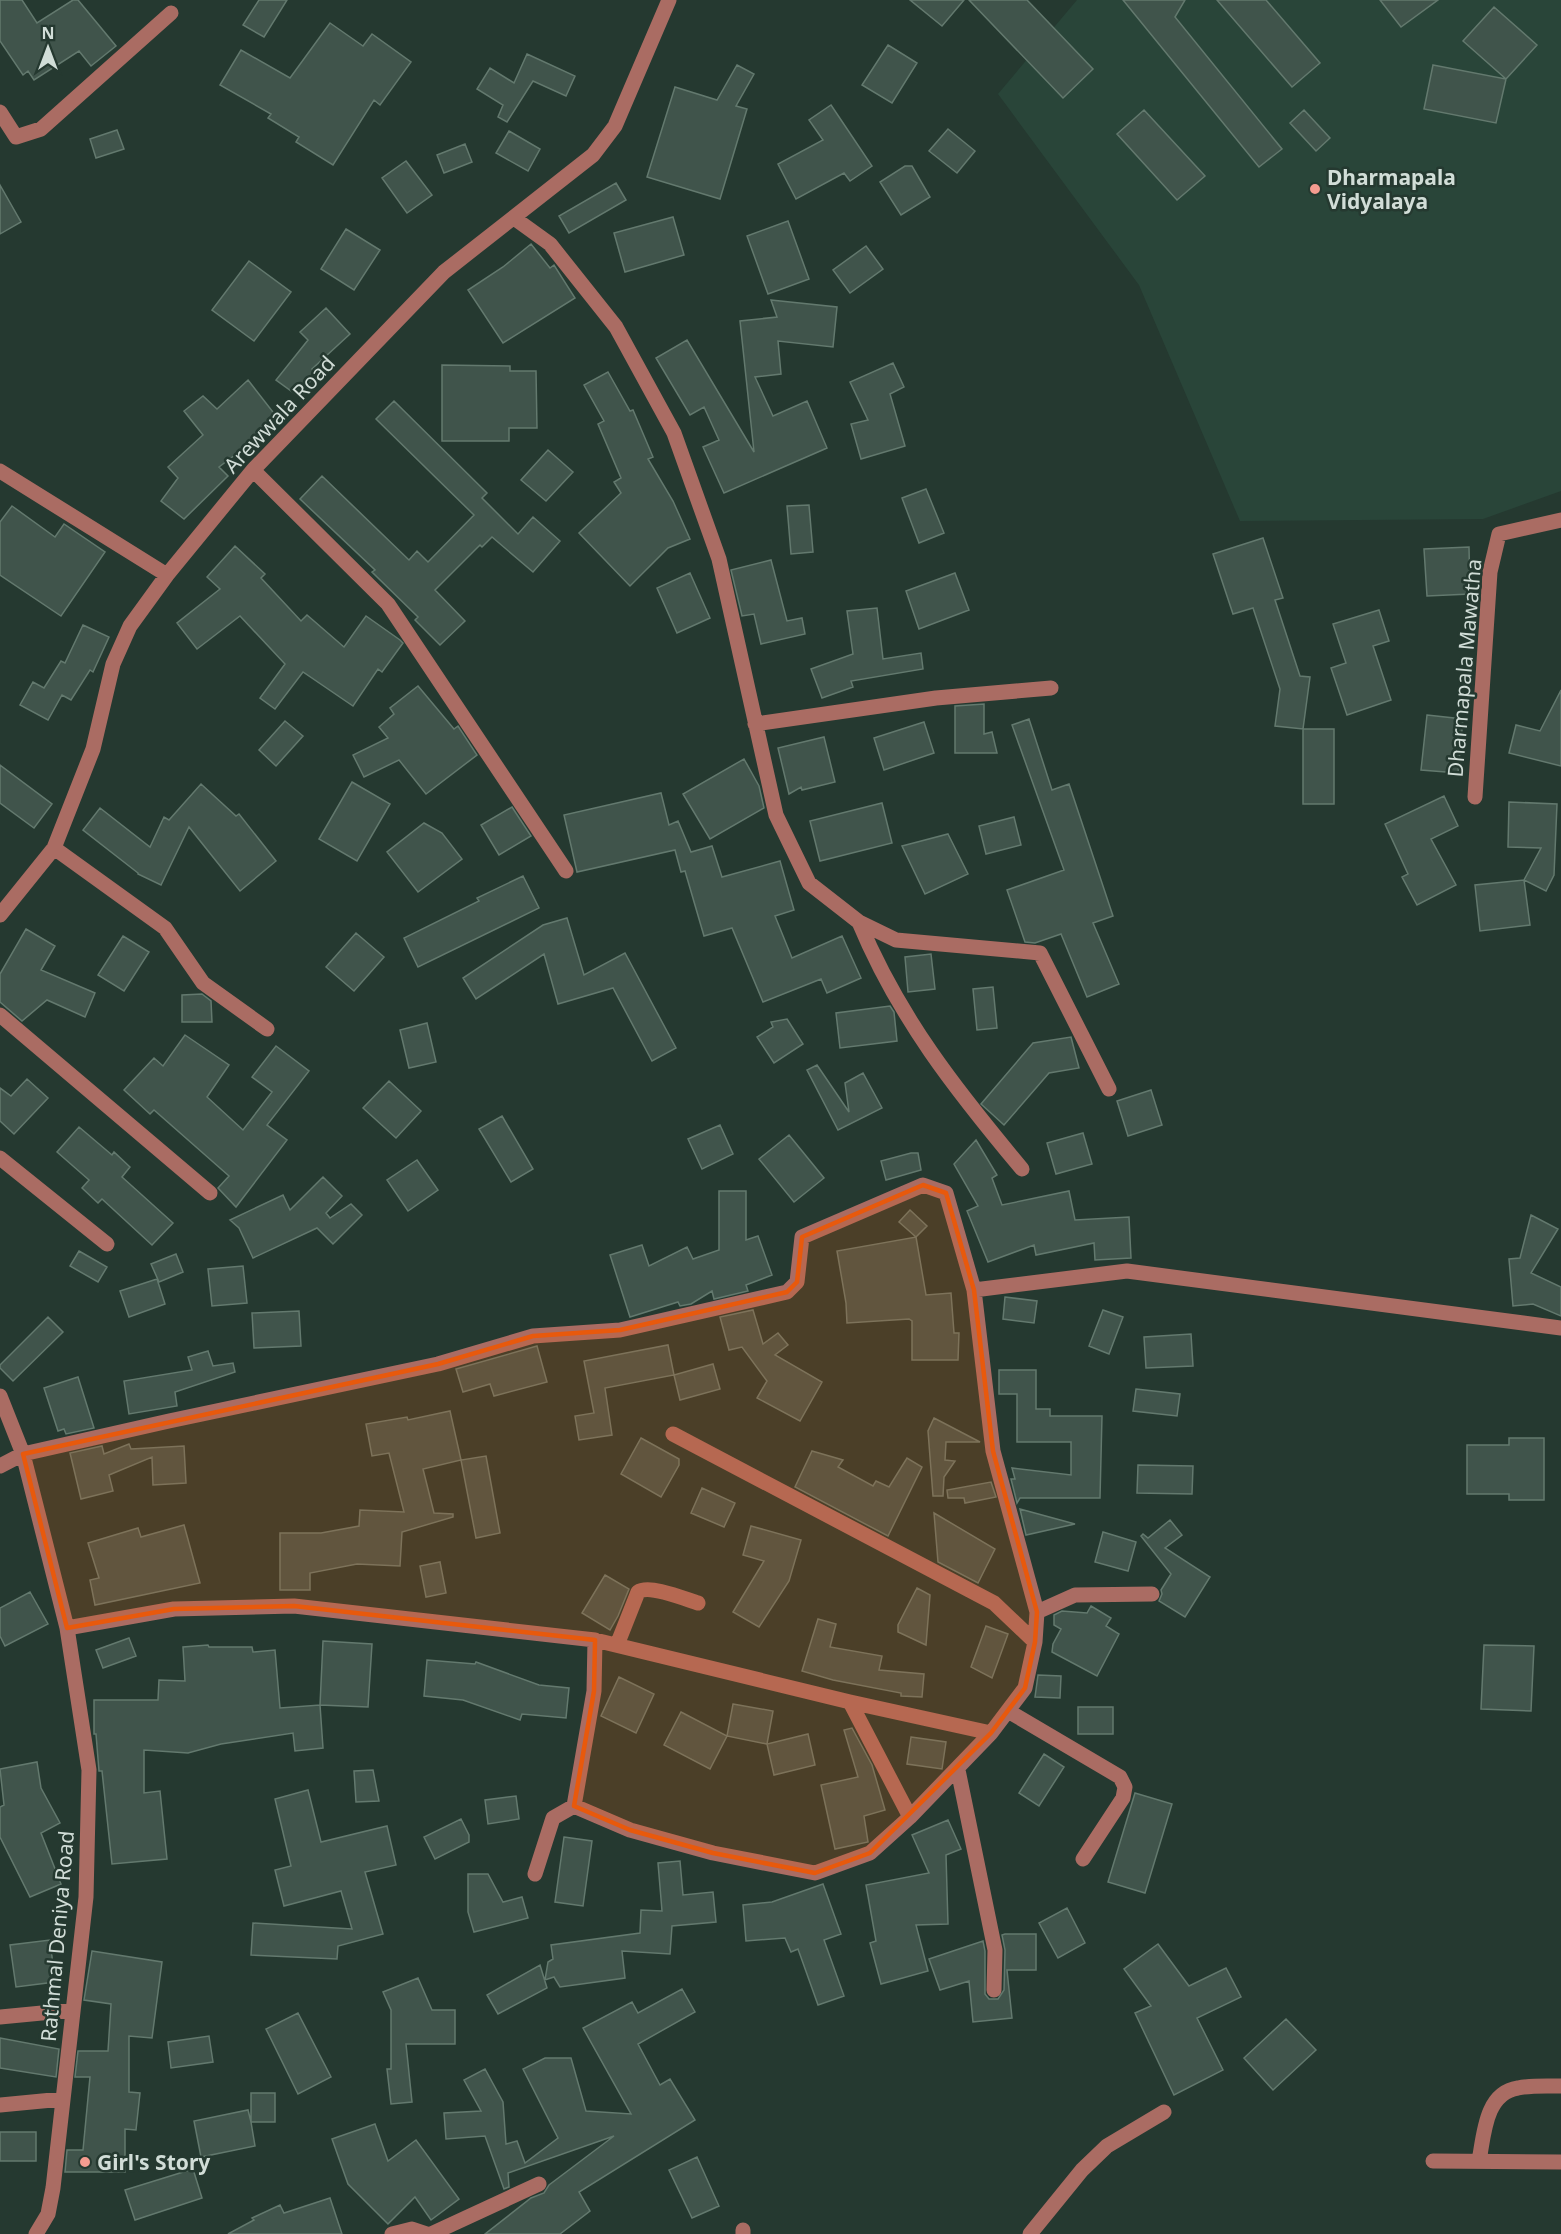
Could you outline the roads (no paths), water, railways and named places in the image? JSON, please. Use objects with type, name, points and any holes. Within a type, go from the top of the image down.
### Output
[{"type":"street","name":"Arewwala Road","points":[[0,915],[54,848],[93,749],[113,664],[130,626],[253,470],[444,272],[593,155],[615,126],[669,0]]},
{"type":"street","points":[[0,112],[16,137],[41,129],[171,13]]},
{"type":"street","points":[[514,218],[550,244],[616,327],[674,433],[718,559],[776,815],[809,883],[859,922],[896,940],[1040,953],[1109,1089]]},
{"type":"street","points":[[253,470],[388,604],[566,871]]},
{"type":"street","points":[[0,471],[168,575]]},
{"type":"street","name":"Dharmapala Mawatha","points":[[1475,797],[1490,572],[1499,534],[1561,520]]},
{"type":"street","points":[[755,723],[936,698],[1051,688]]},
{"type":"street","points":[[54,848],[165,928],[202,983],[267,1029]]},
{"type":"street","points":[[859,922],[872,954],[904,1014],[962,1097],[1022,1169]]},
{"type":"street","points":[[0,1015],[210,1193]]},
{"type":"street","points":[[0,1158],[107,1244]]},
{"type":"street","points":[[0,1466],[23,1454],[169,1420],[438,1364],[533,1336],[620,1330],[787,1292],[797,1282],[802,1237],[922,1185],[946,1193],[974,1290],[993,1451],[1037,1612],[1035,1642],[1025,1688],[991,1733],[958,1770],[870,1853],[815,1873],[713,1853],[630,1830],[574,1806]]},
{"type":"street","points":[[974,1290],[1127,1271],[1561,1328]]},
{"type":"street","name":"Rathmal Deniya Road","points":[[0,1396],[23,1454],[67,1628],[89,1770],[86,1897],[63,2099],[48,2214],[36,2234]]},
{"type":"street","points":[[673,1434],[994,1603],[1035,1642]]},
{"type":"street","points":[[617,1645],[638,1592],[642,1589],[651,1589],[698,1603]]},
{"type":"street","points":[[1037,1612],[1076,1596],[1152,1594]]},
{"type":"street","points":[[67,1628],[174,1609],[294,1606],[595,1640],[850,1702],[991,1733]]},
{"type":"street","points":[[574,1806],[594,1691],[595,1640]]},
{"type":"street","points":[[850,1702],[910,1817]]},
{"type":"street","points":[[1008,1711],[1120,1777],[1125,1787],[1123,1798],[1083,1859]]},
{"type":"street","points":[[958,1770],[995,1950],[994,1990]]},
{"type":"street","points":[[535,1874],[553,1818],[574,1806]]},
{"type":"street","points":[[0,2017],[73,2010]]},
{"type":"street","points":[[1479,2161],[1488,2114],[1497,2098],[1516,2088],[1561,2086]]},
{"type":"street","points":[[0,2105],[63,2099]]},
{"type":"street","points":[[1030,2234],[1082,2170],[1107,2146],[1164,2112]]},
{"type":"street","points":[[1433,2161],[1561,2162]]},
{"type":"street","points":[[392,2234],[412,2229],[429,2234],[539,2184]]},
{"type":"place","name":"Dharmapala Vidyalaya","points":[[1315,189]]},
{"type":"place","name":"Girl's Story","points":[[85,2162]]}]
